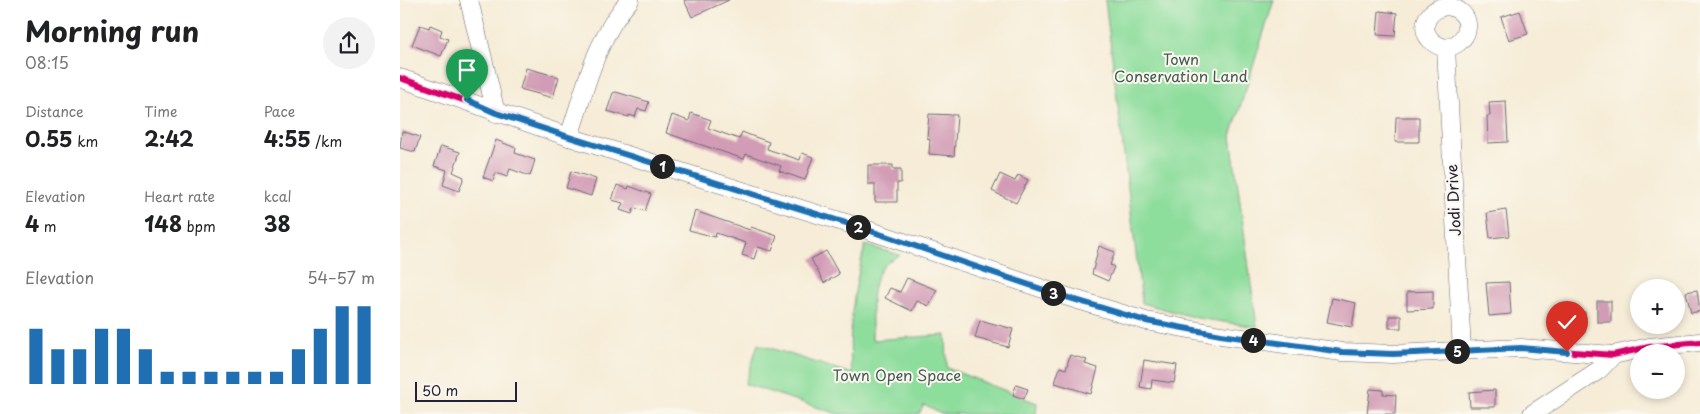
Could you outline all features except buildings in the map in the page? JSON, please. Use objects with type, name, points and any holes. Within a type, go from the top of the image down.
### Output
[{"type":"street","points":[[469,0],[496,113]]},
{"type":"street","points":[[569,137],[601,44],[616,16],[630,0]]},
{"type":"street","name":"Jodi Drive","points":[[1446,48],[1462,351]]},
{"type":"street","points":[[400,78],[569,137],[859,227],[1056,294],[1146,321],[1221,335],[1342,352],[1393,354],[1521,348],[1613,355],[1649,347],[1700,342]]},
{"type":"street","points":[[1532,414],[1599,370],[1613,355]]},
{"type":"green space","name":"Town Conservation Land","points":[[1105,0],[1274,0],[1231,136],[1257,327],[1197,318],[1142,303]]},
{"type":"green space","name":"Town Open Space","points":[[865,245],[900,255],[889,261],[881,270],[876,280],[872,303],[872,340],[946,335],[947,368],[1037,403],[1036,414],[941,414],[924,405],[919,414],[838,414],[745,384],[758,344],[852,374],[850,341],[852,309]]},
{"type":"cycle path","points":[[400,78],[569,137],[859,227],[1055,293],[1146,321],[1221,335],[1342,352],[1393,354],[1521,348],[1613,355],[1649,347],[1700,342]]},
{"type":"route","points":[[467,100],[496,113],[569,137],[859,227],[1056,294],[1146,321],[1221,335],[1342,352],[1437,353],[1506,348],[1567,352]]}]
